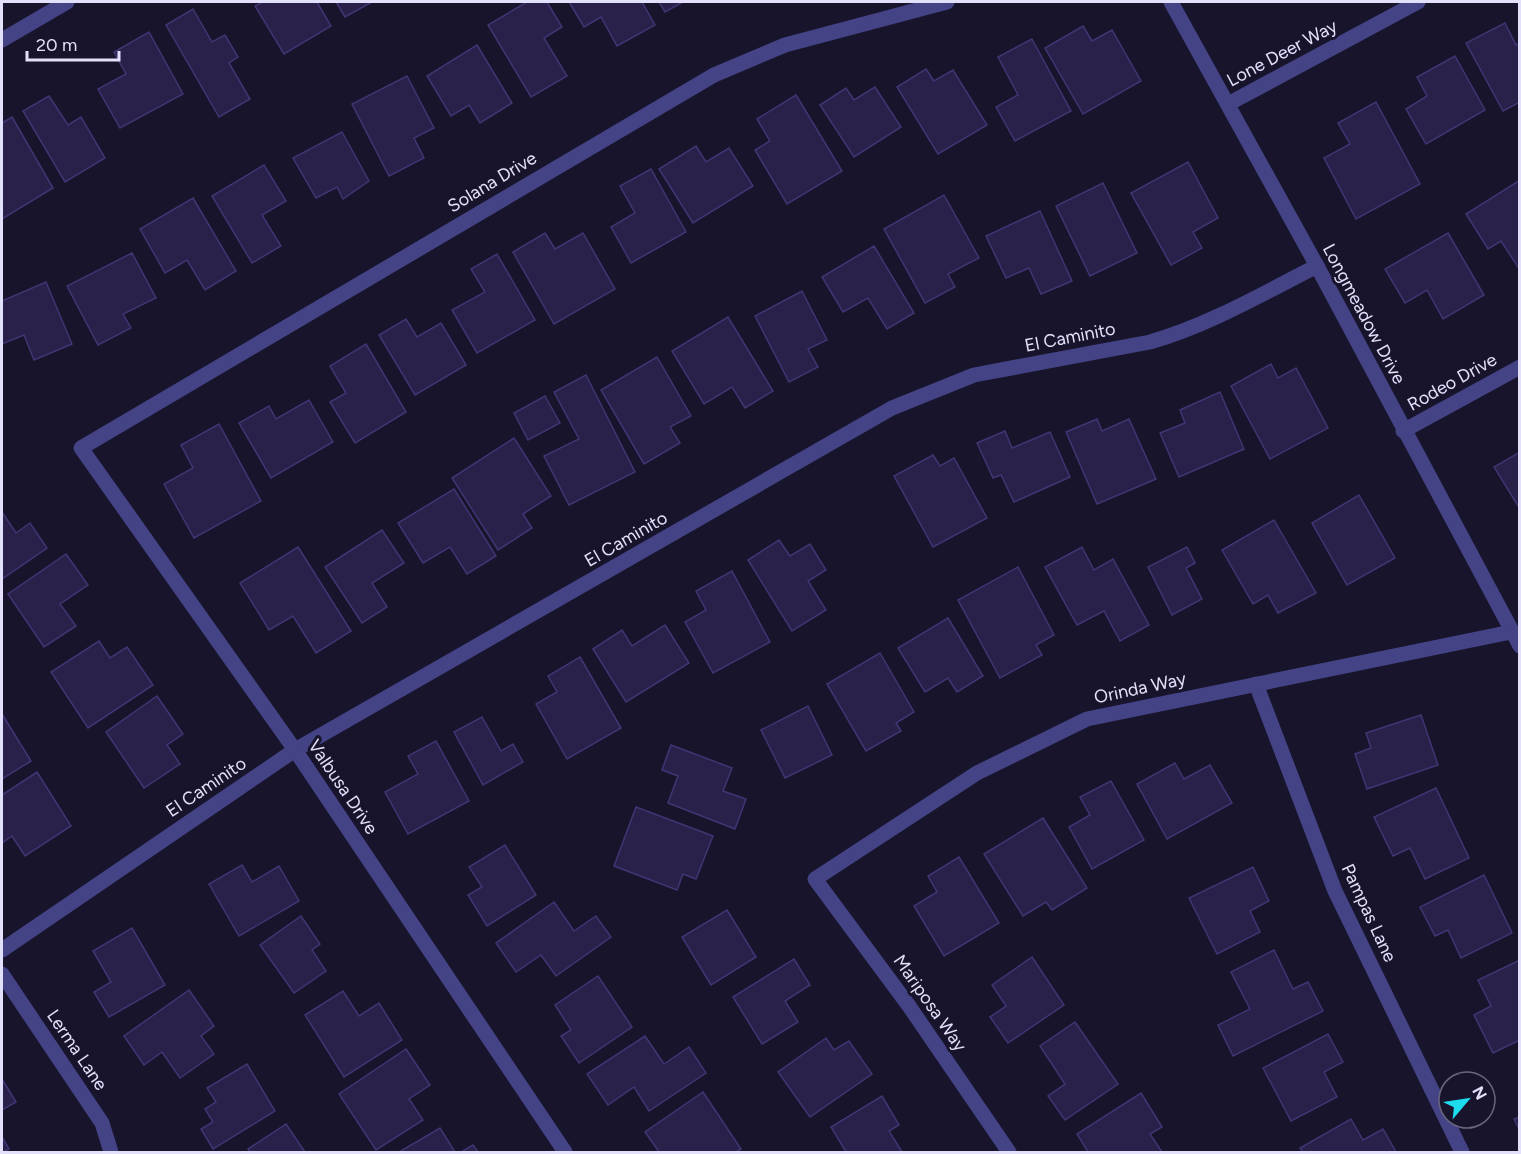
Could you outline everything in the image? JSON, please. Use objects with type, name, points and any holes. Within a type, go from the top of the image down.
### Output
[{"type":"street","points":[[2,40],[68,2]]},
{"type":"street","name":"Solana Drive","points":[[81,448],[714,75],[785,45],[947,2]]},
{"type":"street","name":"Longmeadow Drive","points":[[1171,2],[1317,266],[1520,646]]},
{"type":"street","name":"Lone Deer Way","points":[[1228,104],[1419,2]]},
{"type":"street","name":"El Caminito","points":[[2,950],[295,750],[892,408],[974,375],[1150,342],[1177,334],[1208,321],[1317,266]]},
{"type":"street","name":"Rodeo Drive","points":[[1404,431],[1520,367]]},
{"type":"street","name":"Valbusa Drive","points":[[81,448],[295,750],[565,1152]]},
{"type":"street","name":"Orinda Way","points":[[815,879],[977,773],[1087,719],[1511,632]]},
{"type":"street","name":"Pampas Lane","points":[[1256,684],[1335,891],[1462,1152]]},
{"type":"street","name":"Mariposa Way","points":[[815,879],[909,1006],[1009,1152]]},
{"type":"street","name":"Lerma Lane","points":[[2,974],[102,1122],[111,1152]]},
{"type":"building","points":[[263,2],[317,2],[331,26],[284,54],[255,6]]},
{"type":"building","points":[[336,2],[372,2],[345,17]]},
{"type":"building","points":[[527,2],[547,2],[562,27],[544,38],[567,76],[531,97],[488,25]]},
{"type":"building","points":[[569,2],[642,2],[655,25],[617,46],[601,17],[584,27]]},
{"type":"building","points":[[659,2],[683,2],[665,12]]},
{"type":"building","points":[[193,9],[212,42],[225,35],[238,57],[229,63],[250,99],[219,117],[166,25]]},
{"type":"building","points":[[1505,23],[1516,45],[1520,43],[1520,102],[1503,111],[1466,43]]},
{"type":"building","points":[[1083,26],[1092,41],[1112,30],[1141,81],[1083,114],[1045,48]]},
{"type":"building","points":[[149,32],[183,94],[120,128],[98,89],[126,74],[114,52]]},
{"type":"building","points":[[1032,39],[1071,111],[1015,141],[996,107],[1018,95],[998,57]]},
{"type":"building","points":[[477,45],[512,103],[480,123],[469,105],[451,116],[427,76]]},
{"type":"building","points":[[1455,56],[1485,110],[1426,144],[1406,109],[1427,96],[1417,77]]},
{"type":"building","points":[[926,69],[934,81],[953,70],[987,125],[938,154],[897,87]]},
{"type":"building","points":[[407,76],[434,128],[414,138],[424,158],[389,176],[352,104]]},
{"type":"building","points":[[875,87],[901,127],[854,157],[820,105],[846,88],[854,100]]},
{"type":"building","points":[[796,95],[842,171],[787,204],[755,150],[770,141],[757,119]]},
{"type":"building","points":[[49,96],[68,125],[81,117],[105,158],[65,182],[23,111]]},
{"type":"building","points":[[1376,102],[1420,184],[1356,219],[1324,158],[1350,144],[1338,123]]},
{"type":"building","points":[[12,117],[53,188],[2,219],[2,123]]},
{"type":"building","points":[[342,132],[369,181],[343,199],[337,187],[316,198],[293,158]]},
{"type":"building","points":[[696,146],[706,162],[729,148],[753,186],[693,223],[659,169]]},
{"type":"building","points":[[1188,162],[1218,218],[1193,232],[1202,248],[1171,265],[1131,193]]},
{"type":"building","points":[[264,165],[286,201],[262,215],[281,246],[252,263],[212,196]]},
{"type":"building","points":[[651,169],[686,232],[631,263],[611,227],[635,213],[620,186]]},
{"type":"building","points":[[1520,180],[1520,270],[1501,241],[1488,249],[1466,214]]},
{"type":"building","points":[[1103,183],[1137,253],[1090,276],[1056,206]]},
{"type":"building","points":[[944,195],[979,258],[948,274],[955,287],[925,303],[884,229]]},
{"type":"building","points":[[193,198],[236,271],[205,290],[187,260],[165,273],[140,229]]},
{"type":"building","points":[[1040,211],[1072,281],[1041,294],[1029,268],[1006,278],[986,236]]},
{"type":"building","points":[[545,233],[555,249],[583,233],[615,289],[554,324],[513,252]]},
{"type":"building","points":[[1448,233],[1484,295],[1443,319],[1427,290],[1405,303],[1385,269]]},
{"type":"building","points":[[874,246],[914,313],[887,329],[868,298],[843,312],[822,277]]},
{"type":"building","points":[[132,253],[156,298],[123,314],[131,328],[98,345],[67,286]]},
{"type":"building","points":[[497,254],[535,320],[477,353],[452,310],[485,292],[471,269]]},
{"type":"building","points":[[46,282],[72,344],[34,360],[24,335],[2,344],[2,301]]},
{"type":"building","points":[[802,291],[827,340],[808,349],[818,367],[789,382],[755,316]]},
{"type":"building","points":[[728,317],[773,391],[745,408],[732,387],[704,404],[672,351]]},
{"type":"building","points":[[406,319],[417,337],[441,323],[466,365],[415,395],[379,335]]},
{"type":"building","points":[[366,344],[406,412],[355,443],[330,402],[346,393],[330,366]]},
{"type":"building","points":[[657,357],[691,416],[670,427],[680,443],[644,464],[601,390]]},
{"type":"building","points":[[1271,364],[1278,378],[1296,368],[1328,428],[1270,459],[1231,386]]},
{"type":"building","points":[[586,375],[635,472],[569,505],[544,456],[579,439],[554,392]]},
{"type":"building","points":[[1220,392],[1244,449],[1179,477],[1160,433],[1185,423],[1180,410]]},
{"type":"building","points":[[545,396],[560,423],[528,440],[514,413]]},
{"type":"building","points":[[309,400],[333,442],[271,478],[239,423],[269,406],[276,419]]},
{"type":"building","points":[[1097,419],[1102,431],[1129,419],[1156,479],[1097,504],[1066,432]]},
{"type":"building","points":[[219,424],[261,501],[194,538],[164,484],[193,468],[181,445]]},
{"type":"building","points":[[1005,431],[1012,448],[1050,432],[1070,477],[1014,502],[1001,475],[993,478],[977,443]]},
{"type":"building","points":[[514,438],[551,496],[523,514],[532,528],[498,550],[452,478]]},
{"type":"building","points":[[1520,452],[1520,509],[1494,467]]},
{"type":"building","points":[[933,455],[940,466],[954,458],[987,518],[933,547],[894,476]]},
{"type":"building","points":[[454,489],[496,556],[467,574],[450,547],[423,563],[398,523]]},
{"type":"building","points":[[1359,495],[1395,558],[1347,585],[1312,523]]},
{"type":"building","points":[[2,512],[16,533],[30,523],[47,548],[2,579]]},
{"type":"building","points":[[1274,520],[1316,593],[1278,613],[1268,595],[1253,604],[1222,550]]},
{"type":"building","points":[[382,530],[404,563],[372,583],[387,607],[362,623],[325,567]]},
{"type":"building","points":[[779,540],[790,556],[810,544],[826,570],[808,581],[826,610],[792,631],[748,560]]},
{"type":"building","points":[[298,547],[351,631],[316,653],[293,616],[269,630],[240,583]]},
{"type":"building","points":[[1082,547],[1094,570],[1113,559],[1149,625],[1120,641],[1104,611],[1077,625],[1045,567]]},
{"type":"building","points":[[1187,547],[1195,563],[1186,568],[1202,599],[1172,615],[1148,567]]},
{"type":"building","points":[[66,554],[88,585],[60,604],[76,626],[44,647],[8,594]]},
{"type":"building","points":[[1018,567],[1054,635],[1036,645],[1042,655],[1000,678],[958,600]]},
{"type":"building","points":[[732,571],[770,642],[713,673],[685,622],[706,610],[696,591]]},
{"type":"building","points":[[948,618],[983,676],[957,692],[948,678],[925,692],[898,648]]},
{"type":"building","points":[[665,625],[689,663],[626,702],[593,649],[622,630],[632,646]]},
{"type":"building","points":[[99,641],[110,658],[127,647],[153,685],[88,728],[51,672]]},
{"type":"building","points":[[880,653],[914,712],[896,723],[901,731],[866,751],[827,684]]},
{"type":"building","points":[[580,657],[621,728],[567,759],[536,704],[557,692],[548,676]]},
{"type":"building","points":[[157,696],[183,734],[167,745],[180,764],[144,788],[106,732]]},
{"type":"building","points":[[808,706],[832,755],[785,778],[761,730]]},
{"type":"building","points":[[2,714],[31,761],[2,779]]},
{"type":"building","points":[[1421,715],[1438,765],[1367,789],[1355,754],[1371,748],[1366,733]]},
{"type":"building","points":[[482,717],[501,751],[513,744],[523,762],[483,785],[454,732]]},
{"type":"building","points":[[436,741],[469,801],[408,834],[385,792],[418,774],[408,756]]},
{"type":"building","points":[[671,745],[732,768],[723,791],[746,799],[735,829],[668,803],[678,776],[662,770]]},
{"type":"building","points":[[1175,763],[1184,779],[1210,765],[1232,803],[1167,839],[1137,784]]},
{"type":"building","points":[[37,772],[71,826],[25,856],[12,836],[2,843],[2,795]]},
{"type":"building","points":[[1111,781],[1144,840],[1092,869],[1069,827],[1090,815],[1080,797]]},
{"type":"building","points":[[1436,788],[1469,858],[1425,879],[1410,848],[1393,856],[1374,817]]},
{"type":"building","points":[[636,807],[713,836],[696,879],[683,874],[677,890],[614,866]]},
{"type":"building","points":[[1043,818],[1087,888],[1052,910],[1046,902],[1023,916],[984,854]]},
{"type":"building","points":[[505,845],[536,895],[487,926],[468,895],[482,887],[469,867]]},
{"type":"building","points":[[959,857],[999,923],[944,956],[914,906],[937,892],[928,876]]},
{"type":"building","points":[[242,865],[252,882],[279,866],[299,901],[239,936],[209,884]]},
{"type":"building","points":[[1253,867],[1269,901],[1250,911],[1260,932],[1217,954],[1189,898]]},
{"type":"building","points":[[1484,875],[1512,933],[1461,958],[1448,930],[1435,936],[1420,907]]},
{"type":"building","points":[[554,902],[574,931],[596,916],[611,937],[556,976],[541,955],[516,972],[496,943]]},
{"type":"building","points":[[727,910],[756,957],[711,985],[682,937]]},
{"type":"building","points":[[301,916],[320,944],[312,950],[326,971],[294,993],[260,945]]},
{"type":"building","points":[[132,928],[165,985],[109,1017],[94,992],[111,982],[93,951]]},
{"type":"building","points":[[1274,950],[1293,989],[1308,982],[1323,1011],[1233,1056],[1218,1025],[1250,1009],[1231,972]]},
{"type":"building","points":[[1032,957],[1064,1005],[1008,1043],[990,1017],[1006,1006],[992,985]]},
{"type":"building","points":[[794,959],[810,985],[785,1001],[798,1022],[762,1044],[733,997]]},
{"type":"building","points":[[1520,960],[1520,1040],[1493,1053],[1474,1015],[1491,1006],[1478,980]]},
{"type":"building","points":[[598,976],[632,1027],[579,1063],[561,1036],[571,1030],[555,1005]]},
{"type":"building","points":[[189,990],[214,1026],[201,1036],[214,1054],[180,1078],[162,1052],[144,1065],[124,1036]]},
{"type":"building","points":[[343,991],[359,1016],[379,1003],[402,1040],[344,1077],[305,1015]]},
{"type":"building","points":[[1075,1022],[1118,1084],[1065,1120],[1048,1096],[1065,1084],[1040,1046]]},
{"type":"building","points":[[1328,1034],[1343,1062],[1324,1072],[1337,1097],[1291,1121],[1263,1068]]},
{"type":"building","points":[[645,1036],[664,1064],[689,1047],[706,1073],[649,1111],[634,1087],[608,1105],[587,1074]]},
{"type":"building","points":[[826,1038],[834,1050],[849,1041],[872,1074],[810,1117],[778,1072]]},
{"type":"building","points":[[406,1049],[430,1085],[409,1099],[423,1120],[376,1150],[339,1094]]},
{"type":"building","points":[[247,1064],[275,1111],[213,1149],[201,1129],[213,1122],[205,1109],[216,1102],[207,1088]]},
{"type":"building","points":[[2,1079],[16,1102],[2,1110]]},
{"type":"building","points":[[703,1092],[741,1149],[736,1152],[659,1152],[645,1132]]},
{"type":"building","points":[[1141,1093],[1162,1127],[1150,1134],[1162,1152],[1088,1152],[1077,1134]]},
{"type":"building","points":[[882,1096],[899,1125],[889,1131],[902,1152],[846,1152],[831,1127]]},
{"type":"building","points":[[1520,1117],[1520,1131],[1514,1119]]},
{"type":"building","points":[[1351,1119],[1363,1140],[1383,1129],[1396,1152],[1303,1152],[1300,1148]]},
{"type":"building","points":[[286,1124],[305,1152],[250,1152],[248,1149]]},
{"type":"building","points":[[440,1128],[455,1152],[399,1152]]},
{"type":"building","points":[[2,1137],[9,1149],[3,1152],[2,1152]]},
{"type":"building","points":[[473,1145],[478,1152],[461,1152]]}]
